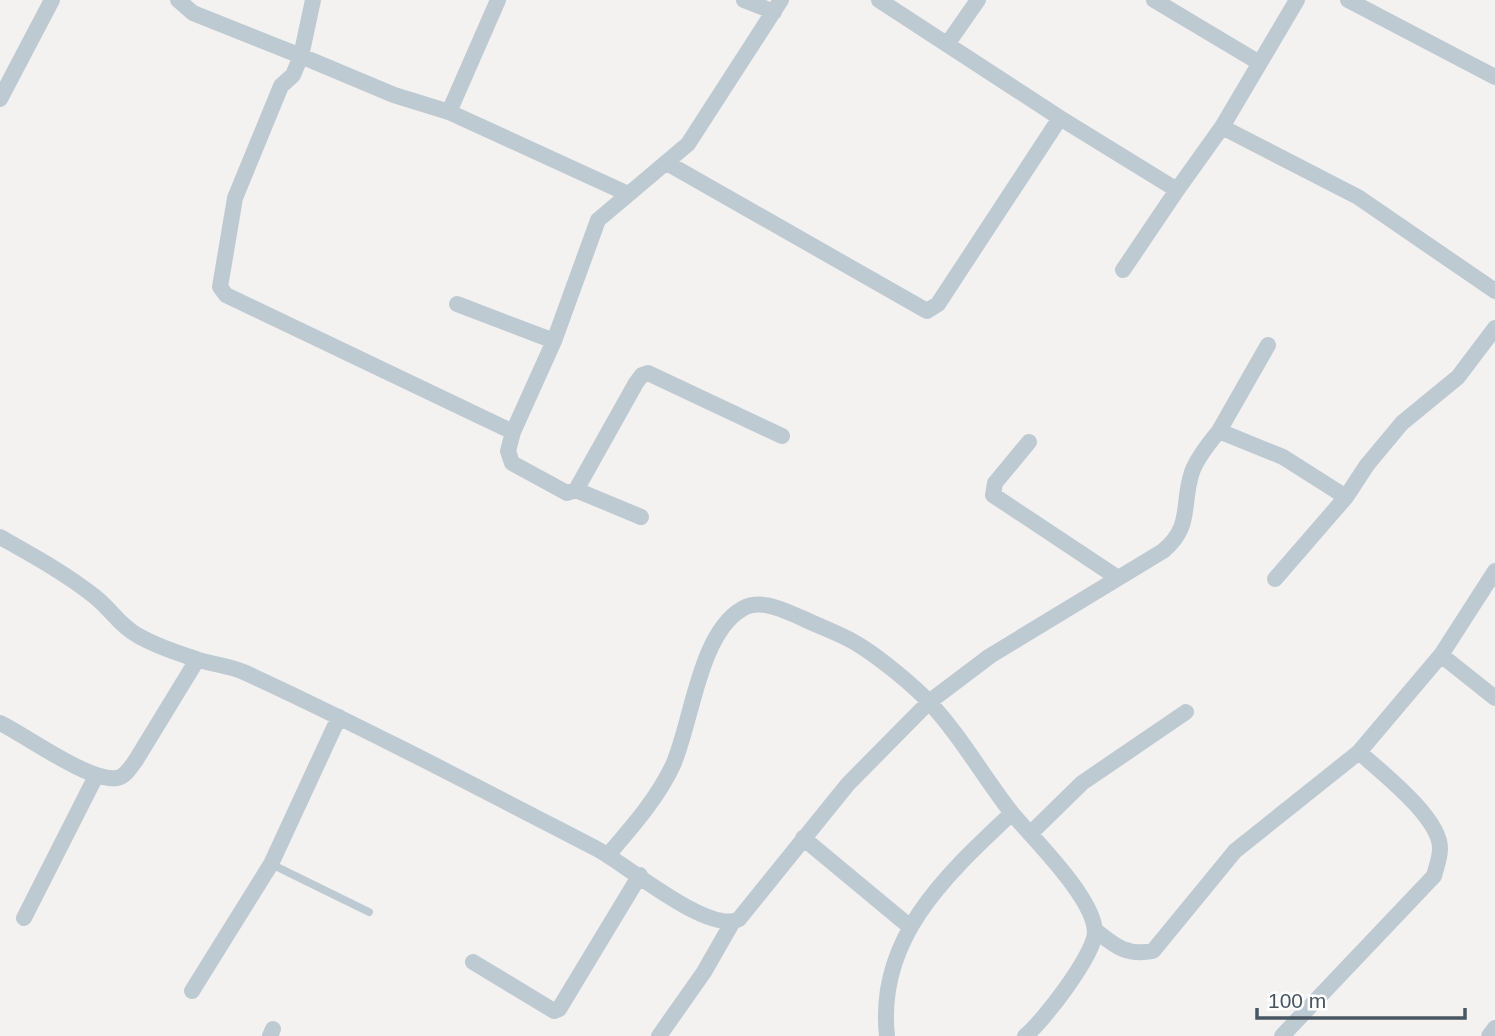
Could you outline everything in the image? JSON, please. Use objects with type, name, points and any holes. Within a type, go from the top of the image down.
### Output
[{"type":"street","points":[[0,99],[52,0]]},
{"type":"street","points":[[178,0],[193,13],[394,95],[449,112],[626,193]]},
{"type":"street","points":[[313,0],[301,56],[293,75],[281,86],[235,198],[220,286],[226,295],[513,432]]},
{"type":"street","points":[[449,112],[498,0]]},
{"type":"street","points":[[641,517],[576,489],[567,492],[512,463],[508,451],[513,432],[554,341],[598,220],[626,193],[667,163],[702,126],[777,6],[744,0]]},
{"type":"street","points":[[879,0],[1060,118],[1177,190]]},
{"type":"street","points":[[948,43],[978,0]]},
{"type":"street","points":[[1154,0],[1258,62]]},
{"type":"street","points":[[1123,270],[1222,127],[1297,0]]},
{"type":"street","points":[[1348,0],[1495,77]]},
{"type":"street","points":[[667,163],[927,311],[937,304],[1060,118]]},
{"type":"street","points":[[1222,127],[1357,197],[1495,290]]},
{"type":"street","points":[[457,304],[554,341]]},
{"type":"street","points":[[1275,579],[1346,497],[1367,465],[1402,423],[1458,377],[1495,328]]},
{"type":"street","points":[[659,1036],[704,972],[732,923],[739,919],[848,784],[929,702],[990,656],[1176,540],[1183,528],[1192,470],[1219,431],[1268,345]]},
{"type":"street","points":[[576,489],[636,383],[642,375],[648,373],[782,436]]},
{"type":"street","points":[[1219,431],[1283,457],[1346,497]]},
{"type":"street","points":[[1029,442],[996,483],[993,495],[1118,578]]},
{"type":"street","points":[[0,537],[75,582],[98,599],[118,623],[138,636],[197,660],[223,663],[339,718],[608,855],[683,906],[709,918],[732,923]]},
{"type":"street","points":[[1095,930],[1121,951],[1136,954],[1153,951],[1235,851],[1359,752],[1441,655],[1495,571]]},
{"type":"street","points":[[608,855],[661,788],[673,764],[715,640],[725,624],[739,610],[754,603],[781,609],[860,645],[929,702],[1012,813],[1074,887],[1091,916],[1095,930],[1088,951],[1054,1009],[1025,1036]]},
{"type":"street","points":[[1441,655],[1495,698]]},
{"type":"street","points":[[0,723],[96,776],[124,776],[197,660]]},
{"type":"street","points":[[1031,833],[1082,783],[1186,712]]},
{"type":"street","points":[[192,991],[271,864],[339,718]]},
{"type":"street","points":[[1282,1036],[1434,876],[1441,847],[1432,825],[1406,794],[1359,752]]},
{"type":"street","points":[[24,918],[96,776]]},
{"type":"street","points":[[887,1036],[887,986],[909,926],[959,864],[1012,813]]},
{"type":"street","points":[[803,838],[909,926]]},
{"type":"street","points":[[473,962],[538,1003],[554,1011],[559,1009],[640,875]]},
{"type":"street","points":[[1489,1036],[1495,1028]]},
{"type":"lane","points":[[271,864],[369,912]]}]
